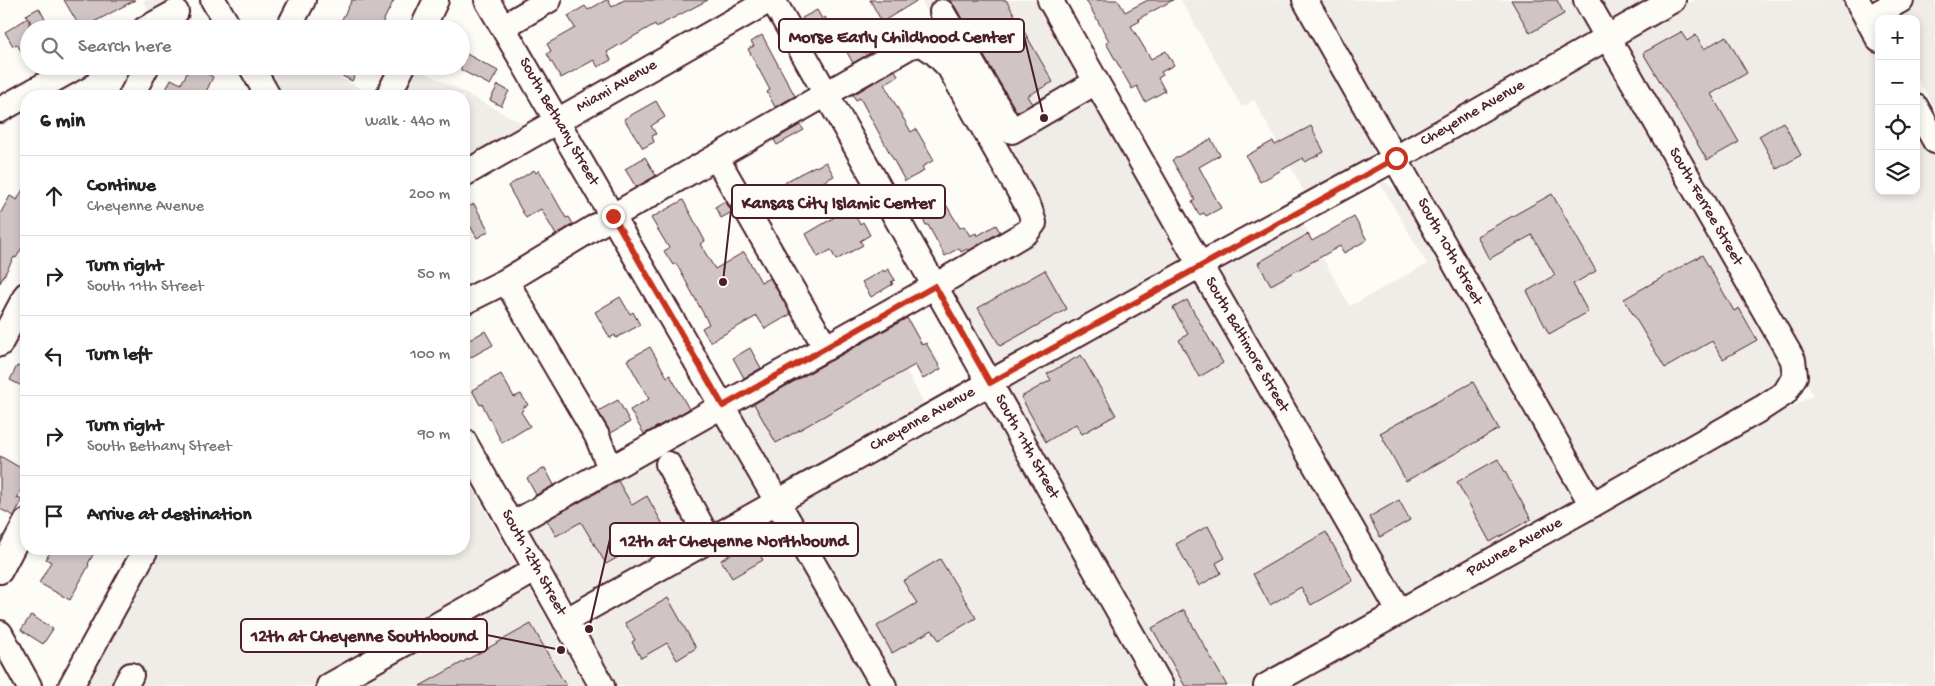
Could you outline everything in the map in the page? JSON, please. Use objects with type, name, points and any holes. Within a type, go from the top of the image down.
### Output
[{"type":"street","points":[[213,0],[225,20]]},
{"type":"street","points":[[293,20],[303,0]]},
{"type":"street","points":[[426,20],[436,0]]},
{"type":"street","name":"South Bethany Street","points":[[487,0],[884,686]]},
{"type":"street","points":[[503,27],[549,0]]},
{"type":"street","name":"South 11th Street","points":[[771,0],[1161,686]]},
{"type":"street","name":"Miami Avenue","points":[[470,171],[771,0]]},
{"type":"street","name":"South Baltimore Street","points":[[1050,0],[1399,611]]},
{"type":"street","name":"South 10th Street","points":[[1305,0],[1592,505]]},
{"type":"street","name":"South Ferree Street","points":[[1586,0],[1793,360],[1795,376],[1785,393],[1762,408]]},
{"type":"street","name":"Cheyenne Avenue","points":[[566,621],[1200,265],[1396,158],[1672,0]]},
{"type":"street","points":[[1875,33],[1862,9],[1901,0]]},
{"type":"street","points":[[942,12],[1012,131],[1096,82]]},
{"type":"street","points":[[162,20],[175,13]]},
{"type":"street","points":[[470,299],[506,281],[613,216],[910,46],[922,44],[944,62],[954,75],[1030,210],[1034,223],[1027,232],[935,286],[511,525]]},
{"type":"street","points":[[39,90],[63,75]]},
{"type":"street","points":[[134,90],[142,75]]},
{"type":"street","points":[[391,90],[398,75]]},
{"type":"street","points":[[3,112],[20,102]]},
{"type":"street","points":[[1920,114],[1935,141]]},
{"type":"street","points":[[716,157],[826,348]]},
{"type":"street","points":[[506,281],[597,436],[610,468]]},
{"type":"street","points":[[0,344],[20,306]]},
{"type":"street","name":"Pawnee Avenue","points":[[1266,686],[1762,408]]},
{"type":"street","name":"South 12th Street","points":[[470,451],[602,686]]},
{"type":"street","points":[[668,464],[709,540]]},
{"type":"street","points":[[0,571],[20,533]]},
{"type":"street","points":[[70,686],[143,555]]},
{"type":"street","points":[[329,686],[536,569]]},
{"type":"street","points":[[0,633],[29,686]]},
{"type":"shaded area","points":[[143,0],[176,0],[151,15]]},
{"type":"shaded area","points":[[921,0],[1037,0],[1181,254],[1179,261],[996,363],[991,363],[948,290],[1034,234],[1033,209]]},
{"type":"shaded area","points":[[1181,0],[1291,0],[1372,142],[1375,151],[1369,160],[1306,195],[1254,100],[1242,107]]},
{"type":"shaded area","points":[[1314,0],[1576,0],[1590,29],[1587,35],[1406,138],[1399,138],[1391,130]]},
{"type":"shaded area","points":[[1597,0],[1648,0],[1614,19],[1607,18]]},
{"type":"shaded area","points":[[1694,0],[1850,0],[1875,43],[1875,195],[1920,195],[1920,123],[1935,149],[1935,686],[1290,686],[1813,395],[1624,43],[1630,36]]},
{"type":"shaded area","points":[[1871,0],[1935,0],[1935,108],[1920,83],[1920,15],[1880,15]]},
{"type":"shaded area","points":[[1598,56],[1606,56],[1768,334],[1779,362],[1781,377],[1775,387],[1603,490],[1595,489],[1415,170],[1417,159]]},
{"type":"shaded area","points":[[273,75],[335,75],[363,90],[282,90]]},
{"type":"shaded area","points":[[408,75],[430,75],[459,90],[401,90]]},
{"type":"shaded area","points":[[470,96],[524,124],[470,156]]},
{"type":"shaded area","points":[[1379,181],[1386,183],[1399,192],[1409,205],[1497,352],[1538,436],[1568,487],[1572,501],[1568,510],[1407,598],[1397,593],[1225,288],[1221,273],[1223,262],[1300,218],[1350,306],[1427,264]]},
{"type":"shaded area","points":[[1187,282],[1197,282],[1381,603],[1376,614],[1360,626],[1251,686],[1170,686],[1007,393],[1010,384]]},
{"type":"shaded area","points":[[879,322],[925,405],[785,482],[778,483],[731,406]]},
{"type":"shaded area","points":[[976,404],[985,404],[993,408],[1152,686],[892,686],[795,510],[801,501]]},
{"type":"shaded area","points":[[716,415],[758,486],[756,499],[580,600],[567,596],[525,524]]},
{"type":"shaded area","points":[[470,484],[585,686],[82,686],[154,555],[470,555]]},
{"type":"shaded area","points":[[767,519],[775,521],[873,686],[615,686],[584,633],[592,616]]},
{"type":"building","points":[[64,0],[135,0],[98,20],[76,20]]},
{"type":"building","points":[[352,0],[394,0],[384,20],[342,20]]},
{"type":"building","points":[[608,0],[612,7],[624,0],[708,0],[656,27],[655,24],[607,52],[611,60],[598,67],[594,60],[561,78],[547,54],[551,51],[547,44],[575,28],[568,16],[585,6],[588,10]]},
{"type":"building","points":[[870,0],[918,0],[882,22]]},
{"type":"building","points":[[949,0],[1006,0],[1053,82],[1027,96],[1032,104],[1017,112],[954,5]]},
{"type":"building","points":[[1086,0],[1118,0],[1125,12],[1148,0],[1173,0],[1138,19],[1140,21],[1131,26],[1151,59],[1166,51],[1174,65],[1161,72],[1163,75],[1158,78],[1165,91],[1145,102],[1137,86],[1132,89],[1106,43],[1109,41]]},
{"type":"building","points":[[1511,0],[1557,0],[1564,14],[1530,33]]},
{"type":"building","points":[[39,8],[45,20],[25,20],[28,18],[26,15]]},
{"type":"building","points":[[817,10],[822,19],[825,17],[838,42],[821,51],[802,18]]},
{"type":"building","points":[[20,23],[20,49],[17,44],[13,46],[5,32]]},
{"type":"building","points":[[1681,32],[1687,41],[1696,35],[1704,49],[1726,36],[1747,73],[1711,94],[1739,142],[1707,160],[1643,53]]},
{"type":"building","points":[[762,35],[795,96],[775,107],[767,92],[770,90],[748,49],[754,46],[751,42]]},
{"type":"building","points":[[857,39],[865,53],[880,45],[881,47],[853,63],[844,47]]},
{"type":"building","points":[[470,56],[498,71],[490,85],[470,75]]},
{"type":"building","points":[[895,70],[898,76],[884,84],[911,132],[916,129],[934,160],[922,167],[924,171],[905,181],[860,98],[856,100],[853,95]]},
{"type":"building","points":[[186,75],[210,75],[213,77],[207,90],[166,90],[171,79],[181,84]]},
{"type":"building","points":[[340,75],[355,75],[352,81]]},
{"type":"building","points":[[498,85],[509,91],[501,106],[490,100]]},
{"type":"building","points":[[656,101],[665,117],[651,126],[656,134],[652,136],[654,142],[643,148],[624,119]]},
{"type":"building","points":[[1783,122],[1801,155],[1777,169],[1759,136]]},
{"type":"building","points":[[800,125],[804,130],[777,145],[774,140]]},
{"type":"building","points":[[1311,126],[1324,152],[1305,162],[1303,158],[1260,182],[1246,156],[1273,141],[1275,145]]},
{"type":"building","points":[[1211,139],[1220,155],[1199,167],[1221,208],[1206,216],[1204,213],[1199,215],[1192,202],[1195,200],[1172,160]]},
{"type":"building","points":[[645,157],[656,176],[636,187],[625,169]]},
{"type":"building","points":[[826,162],[834,176],[794,198],[785,182]]},
{"type":"building","points":[[534,170],[536,173],[539,170],[566,218],[569,217],[573,224],[556,235],[541,209],[526,218],[508,186]]},
{"type":"building","points":[[1552,194],[1596,271],[1573,284],[1588,312],[1549,334],[1527,291],[1555,275],[1532,235],[1489,259],[1477,236]]},
{"type":"building","points":[[20,195],[20,251],[16,258],[14,257],[0,283],[0,214],[10,196],[17,200]]},
{"type":"building","points":[[942,198],[960,228],[964,226],[970,236],[976,233],[977,236],[996,225],[1000,232],[968,251],[967,249],[961,252],[959,248],[945,256],[918,211]]},
{"type":"building","points":[[683,200],[705,241],[700,244],[715,269],[744,252],[761,282],[770,278],[791,314],[765,329],[757,316],[710,342],[702,328],[709,324],[676,263],[673,265],[664,251],[669,248],[651,218]]},
{"type":"building","points":[[725,201],[732,212],[721,218],[715,207]]},
{"type":"building","points":[[474,204],[489,231],[477,238],[470,226],[470,206]]},
{"type":"building","points":[[850,208],[860,224],[863,222],[870,235],[860,241],[863,245],[836,260],[831,250],[818,257],[806,234]]},
{"type":"building","points":[[1354,217],[1367,240],[1344,253],[1340,246],[1271,285],[1258,263],[1308,234],[1312,241]]},
{"type":"building","points":[[1702,255],[1734,311],[1739,308],[1757,340],[1723,359],[1712,341],[1665,368],[1624,299]]},
{"type":"building","points":[[888,269],[895,280],[891,282],[893,284],[871,297],[862,282]]},
{"type":"building","points":[[1045,270],[1067,309],[1000,346],[978,308]]},
{"type":"building","points":[[620,297],[630,314],[633,312],[640,325],[616,338],[615,335],[610,338],[595,312]]},
{"type":"building","points":[[1187,300],[1223,363],[1199,377],[1179,340],[1188,334],[1173,308]]},
{"type":"building","points":[[907,318],[922,345],[926,343],[941,369],[923,379],[915,365],[776,443],[754,404]]},
{"type":"building","points":[[485,331],[493,345],[470,358],[470,340]]},
{"type":"building","points":[[650,347],[667,377],[670,375],[689,409],[644,434],[630,410],[649,399],[627,360]]},
{"type":"building","points":[[750,348],[761,368],[744,378],[733,358]]},
{"type":"building","points":[[1081,355],[1116,415],[1082,434],[1076,424],[1046,442],[1021,397],[1051,380],[1047,374]]},
{"type":"building","points":[[17,366],[20,367],[20,385],[10,380]]},
{"type":"building","points":[[501,374],[514,397],[521,394],[528,405],[522,408],[521,412],[530,426],[502,443],[482,404],[480,405],[472,390]]},
{"type":"building","points":[[1473,382],[1499,429],[1406,481],[1380,433]]},
{"type":"building","points":[[618,400],[630,422],[611,433],[598,411]]},
{"type":"building","points":[[0,456],[20,468],[20,492],[17,498],[20,499],[20,504],[14,516],[0,509]]},
{"type":"building","points":[[1498,459],[1531,519],[1490,542],[1457,482]]},
{"type":"building","points":[[545,468],[554,485],[536,495],[527,478]]},
{"type":"building","points":[[618,481],[632,505],[647,496],[666,530],[606,564],[581,522],[556,536],[547,520]]},
{"type":"building","points":[[1399,500],[1410,520],[1380,537],[1369,517]]},
{"type":"building","points":[[1208,526],[1225,558],[1216,563],[1221,573],[1199,586],[1176,544]]},
{"type":"building","points":[[1326,532],[1353,581],[1311,605],[1301,587],[1270,605],[1253,574]]},
{"type":"building","points":[[752,542],[763,560],[732,578],[721,560]]},
{"type":"building","points":[[48,555],[93,555],[70,600],[39,583],[51,562],[46,559]]},
{"type":"building","points":[[940,559],[976,618],[939,640],[932,630],[892,653],[877,626],[917,603],[903,581]]},
{"type":"building","points":[[668,598],[696,648],[677,660],[667,643],[641,658],[632,642],[635,640],[625,623]]},
{"type":"building","points":[[1184,610],[1227,686],[1185,686],[1152,628]]},
{"type":"building","points":[[31,615],[53,629],[43,644],[21,630]]},
{"type":"building","points":[[531,624],[566,686],[420,686]]},
{"type":"place","name":"Morse Early Childhood Center","points":[[1044,118]]},
{"type":"place","name":"Kansas City Islamic Center","points":[[723,282]]},
{"type":"place","name":"12th at Cheyenne Northbound","points":[[589,629]]},
{"type":"place","name":"12th at Cheyenne Southbound","points":[[561,650]]},
{"type":"route","points":[[613,216],[723,406],[935,286],[990,383],[1396,158]]}]
